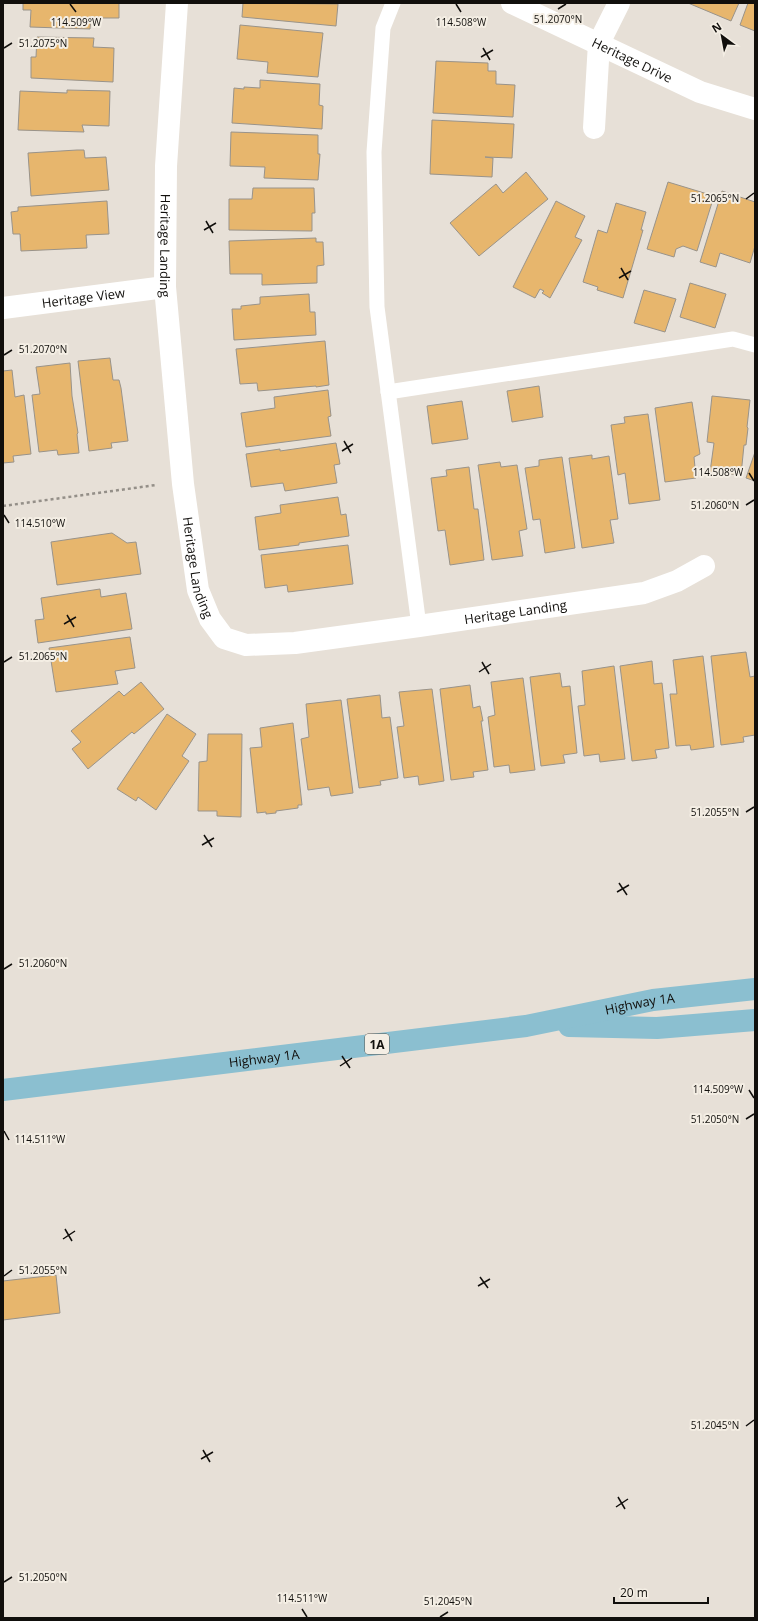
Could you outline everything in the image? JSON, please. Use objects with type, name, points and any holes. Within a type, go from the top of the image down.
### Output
[{"type":"main road","name":"Highway 1A","points":[[3,1090],[526,1026],[653,1000],[755,990]]},
{"type":"main road","name":"Highway 1A","points":[[526,1026],[657,1028],[755,1020]]},
{"type":"street","name":"Heritage Landing","points":[[177,3],[166,166],[165,287],[183,484],[198,590],[210,619],[224,638],[246,646],[264,645],[419,626],[644,593],[677,581],[704,566]]},
{"type":"street","name":"Heritage Drive","points":[[512,3],[700,92],[755,109]]},
{"type":"street","points":[[594,128],[599,43],[619,3]]},
{"type":"street","name":"Heritage View","points":[[3,308],[165,287]]},
{"type":"lane","points":[[393,3],[383,28],[374,152],[377,307],[419,626]]},
{"type":"lane","points":[[388,392],[733,339],[755,345]]},
{"type":"path","points":[[3,506],[158,485],[183,484]]},
{"type":"building","points":[[23,3],[119,3],[119,18],[91,18],[90,29],[30,27],[31,10],[23,10]]},
{"type":"building","points":[[243,3],[338,4],[336,26],[242,17]]},
{"type":"building","points":[[688,3],[739,3],[731,21]]},
{"type":"building","points":[[748,3],[755,3],[755,31],[740,25]]},
{"type":"building","points":[[240,25],[323,33],[318,77],[267,73],[268,62],[237,59]]},
{"type":"building","points":[[37,37],[94,38],[93,47],[114,48],[113,82],[31,78],[31,57],[36,57]]},
{"type":"building","points":[[436,61],[488,63],[488,71],[496,71],[496,84],[515,85],[513,117],[433,113]]},
{"type":"building","points":[[260,80],[320,84],[319,105],[323,106],[322,129],[232,123],[234,88],[260,88]]},
{"type":"building","points":[[67,90],[110,91],[109,126],[82,125],[84,132],[18,130],[20,91],[67,93]]},
{"type":"building","points":[[432,120],[514,124],[512,158],[485,157],[493,158],[492,177],[430,174]]},
{"type":"building","points":[[231,132],[318,135],[318,154],[320,154],[318,180],[264,178],[265,167],[230,166]]},
{"type":"building","points":[[84,150],[85,158],[106,157],[109,190],[31,196],[28,153]]},
{"type":"building","points":[[526,172],[548,199],[479,256],[450,223],[496,184],[503,193]]},
{"type":"building","points":[[668,182],[714,196],[697,251],[683,246],[676,249],[674,257],[647,249]]},
{"type":"building","points":[[253,188],[314,188],[315,213],[312,213],[312,231],[229,230],[229,199],[252,199]]},
{"type":"building","points":[[722,191],[755,202],[755,246],[750,263],[720,253],[716,267],[700,262]]},
{"type":"building","points":[[107,201],[109,234],[86,235],[87,248],[21,251],[20,234],[13,234],[11,212],[18,211],[18,207]]},
{"type":"building","points":[[556,201],[585,216],[575,237],[582,240],[550,298],[542,293],[544,291],[540,289],[535,298],[513,287]]},
{"type":"building","points":[[616,203],[646,212],[641,230],[643,230],[623,298],[597,290],[598,287],[583,282],[598,230],[607,233]]},
{"type":"building","points":[[316,238],[316,242],[323,242],[324,265],[317,266],[317,283],[262,285],[262,274],[230,274],[229,241]]},
{"type":"building","points":[[690,283],[726,294],[715,328],[680,317]]},
{"type":"building","points":[[644,290],[676,299],[665,332],[634,323]]},
{"type":"building","points":[[309,294],[310,312],[315,312],[316,335],[234,340],[232,309],[241,309],[241,306],[260,304],[260,297]]},
{"type":"building","points":[[325,341],[329,385],[258,391],[257,383],[240,384],[236,349]]},
{"type":"building","points":[[110,358],[113,380],[119,380],[121,388],[128,441],[111,443],[112,448],[89,451],[78,361]]},
{"type":"building","points":[[70,363],[72,396],[78,433],[79,453],[58,455],[57,450],[39,452],[32,395],[40,394],[36,367]]},
{"type":"building","points":[[12,370],[15,397],[24,395],[31,454],[13,456],[14,462],[3,463],[3,371]]},
{"type":"building","points":[[539,386],[543,417],[512,422],[507,391]]},
{"type":"building","points":[[328,390],[331,416],[328,417],[331,436],[246,447],[241,413],[275,408],[274,397]]},
{"type":"building","points":[[712,396],[750,400],[746,445],[744,445],[741,475],[710,472],[714,443],[707,442]]},
{"type":"building","points":[[462,401],[468,439],[432,444],[427,406]]},
{"type":"building","points":[[692,402],[700,454],[694,457],[696,478],[665,482],[655,408]]},
{"type":"building","points":[[648,414],[660,500],[629,504],[625,473],[618,475],[611,425],[625,423],[624,417]]},
{"type":"building","points":[[336,443],[340,464],[334,465],[337,483],[285,491],[283,483],[251,487],[246,454]]},
{"type":"building","points":[[755,452],[755,481],[746,478]]},
{"type":"building","points":[[592,455],[592,459],[609,456],[618,519],[610,520],[614,543],[582,548],[569,458]]},
{"type":"building","points":[[562,457],[575,548],[545,553],[540,519],[533,520],[525,468],[539,466],[539,460]]},
{"type":"building","points":[[500,462],[501,467],[517,465],[527,529],[519,531],[523,556],[492,560],[478,465]]},
{"type":"building","points":[[469,467],[474,509],[478,509],[484,560],[450,565],[445,530],[438,531],[431,478],[447,476],[446,470]]},
{"type":"building","points":[[338,497],[341,515],[346,514],[349,536],[299,543],[299,545],[259,550],[255,517],[281,513],[280,505]]},
{"type":"building","points":[[112,533],[127,543],[136,542],[141,574],[57,585],[51,542]]},
{"type":"building","points":[[348,545],[353,584],[288,592],[287,585],[265,588],[261,555]]},
{"type":"building","points":[[100,589],[101,597],[126,593],[132,629],[38,643],[35,620],[44,619],[41,598]]},
{"type":"building","points":[[130,637],[135,668],[115,671],[118,684],[56,692],[49,648]]},
{"type":"building","points":[[746,652],[750,677],[755,676],[755,735],[743,737],[744,742],[721,745],[711,656]]},
{"type":"building","points":[[703,656],[714,747],[691,750],[690,745],[676,746],[670,694],[677,694],[673,660]]},
{"type":"building","points":[[652,661],[654,684],[662,683],[669,748],[655,750],[657,758],[632,761],[620,666]]},
{"type":"building","points":[[614,666],[625,759],[600,762],[599,754],[584,756],[578,706],[585,705],[582,671]]},
{"type":"building","points":[[560,673],[562,687],[570,686],[577,753],[563,755],[565,763],[541,766],[530,677]]},
{"type":"building","points":[[523,678],[535,770],[510,773],[509,765],[494,767],[488,717],[495,715],[491,682]]},
{"type":"building","points":[[141,682],[164,709],[134,734],[132,732],[88,769],[72,749],[81,742],[71,731],[119,691],[124,696]]},
{"type":"building","points":[[470,685],[473,708],[480,706],[488,770],[473,772],[474,777],[451,780],[440,689]]},
{"type":"building","points":[[432,689],[444,781],[419,785],[418,776],[404,778],[397,727],[404,726],[399,692]]},
{"type":"building","points":[[380,695],[382,718],[390,717],[398,778],[380,781],[381,785],[359,788],[347,699]]},
{"type":"building","points":[[341,700],[353,793],[331,796],[329,787],[308,790],[301,739],[309,737],[306,704]]},
{"type":"building","points":[[167,714],[196,734],[182,756],[189,761],[156,810],[138,797],[136,801],[117,789]]},
{"type":"building","points":[[293,723],[302,805],[298,805],[298,808],[276,811],[276,813],[257,813],[250,748],[262,747],[260,728]]},
{"type":"building","points":[[208,734],[242,734],[241,817],[217,816],[217,811],[198,811],[199,762],[207,761]]},
{"type":"building","points":[[56,1275],[60,1313],[3,1320],[3,1281]]}]
